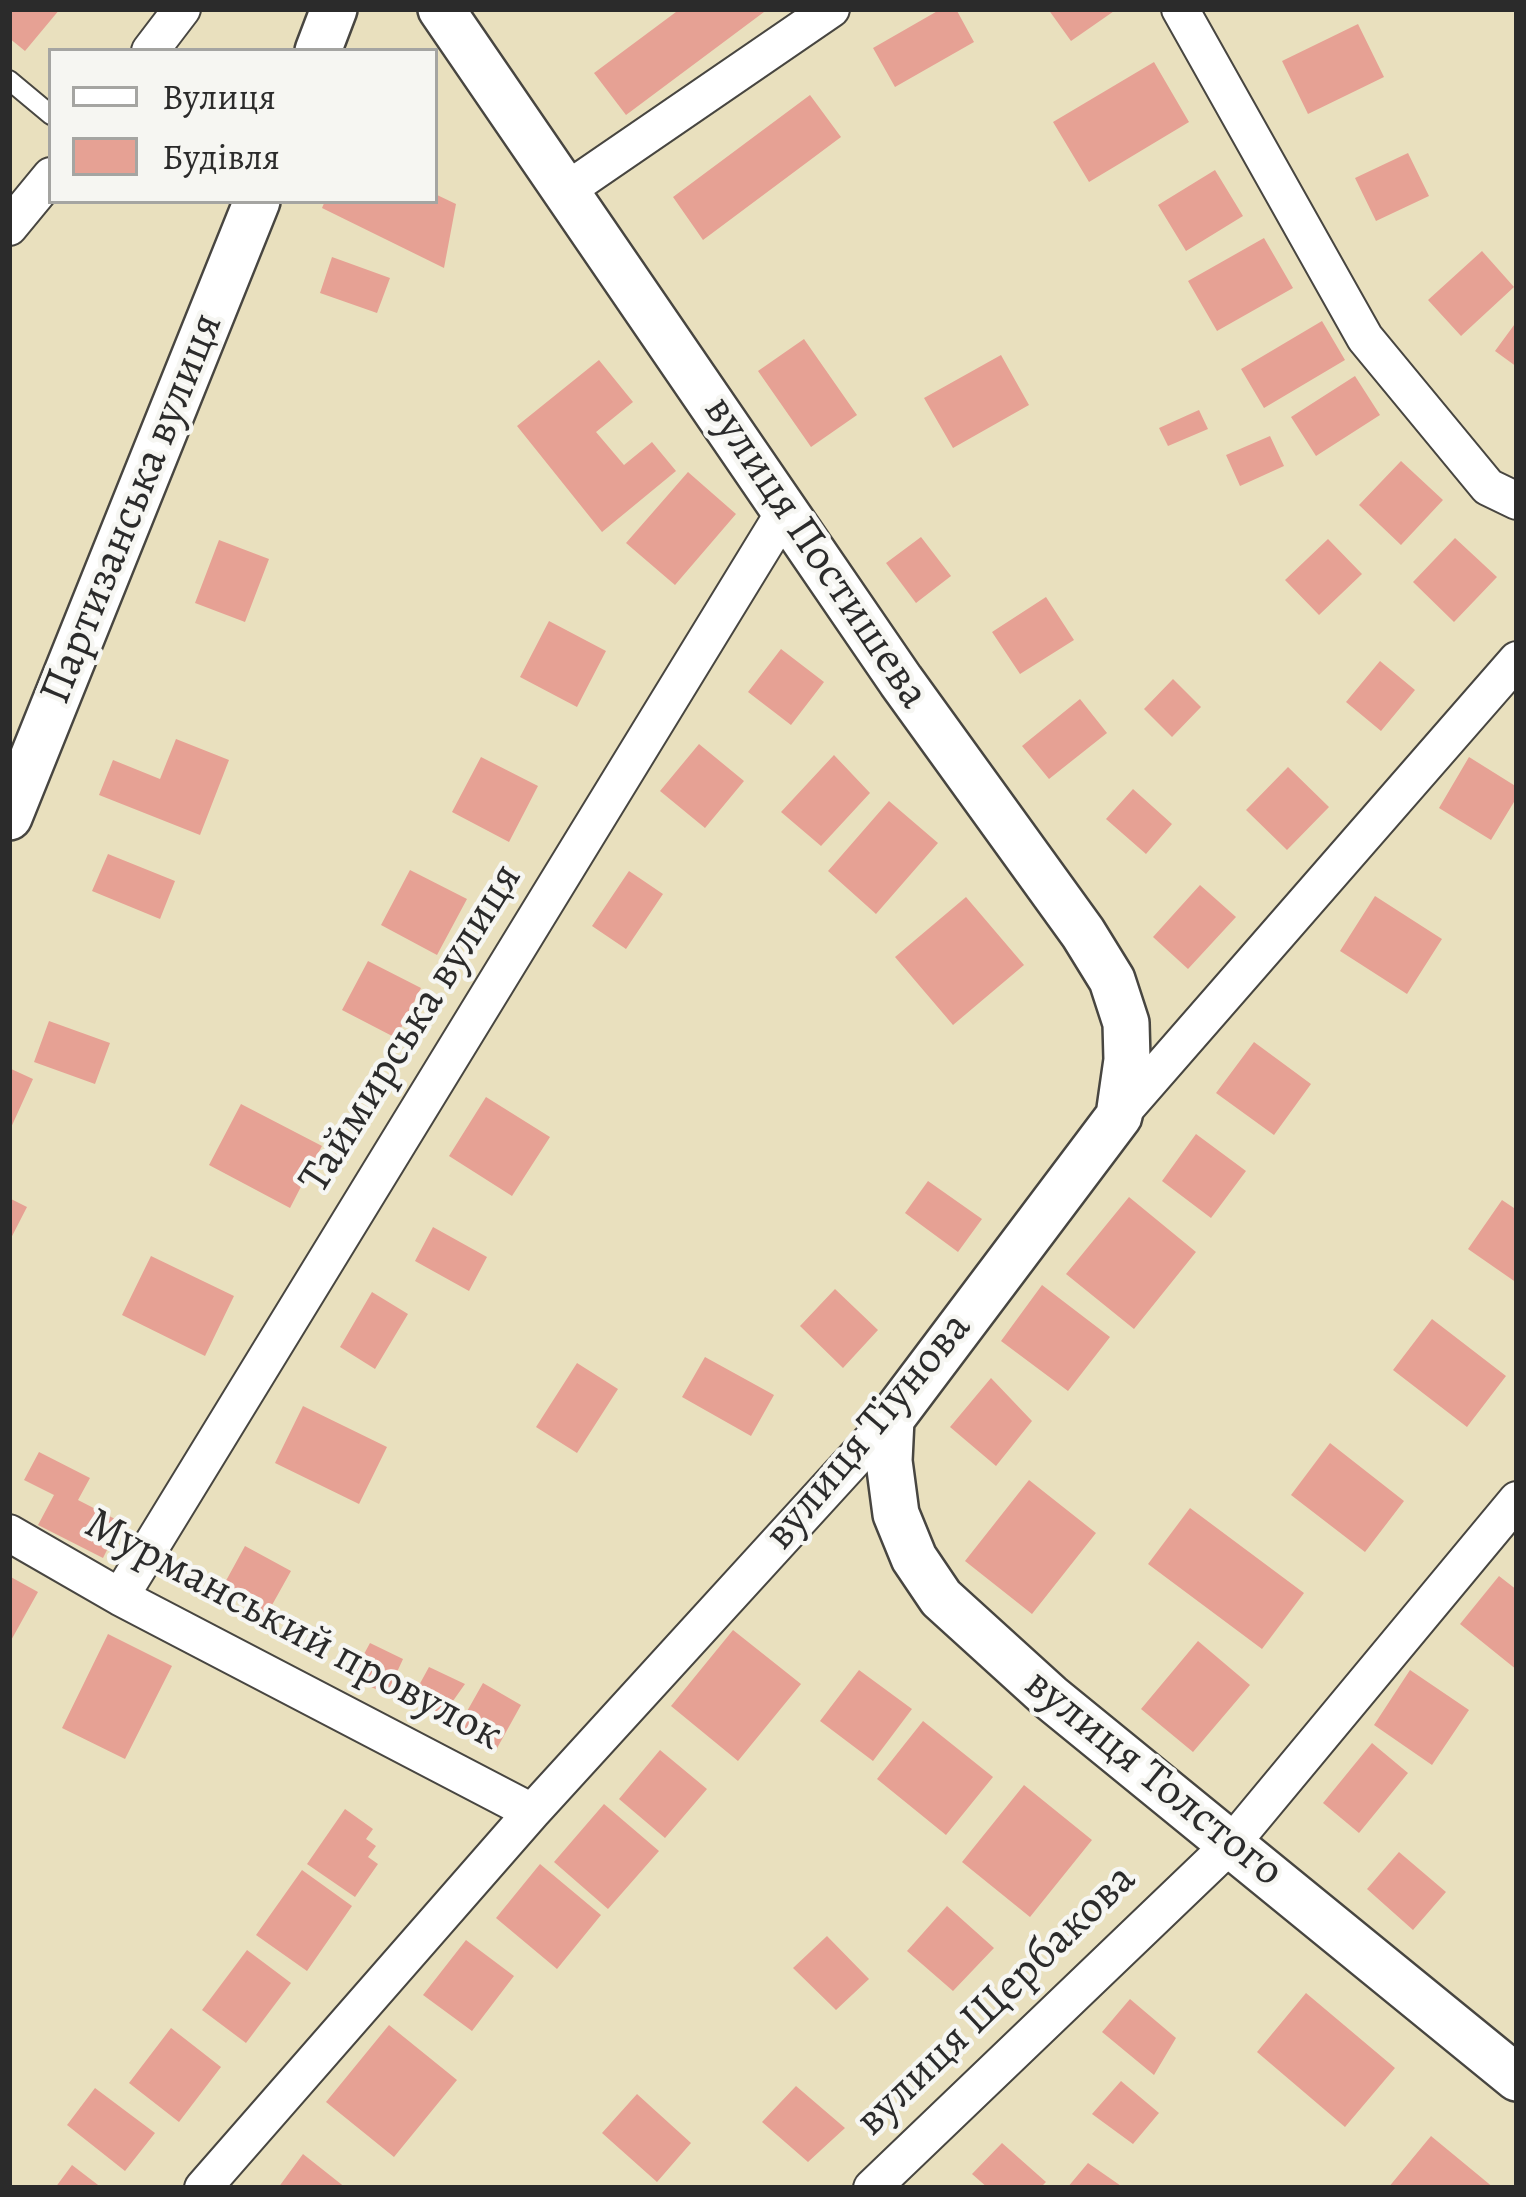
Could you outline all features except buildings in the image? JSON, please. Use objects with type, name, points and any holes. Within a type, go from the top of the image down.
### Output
[{"type":"street","points":[[152,48],[182,9]]},
{"type":"street","points":[[318,48],[334,9]]},
{"type":"street","name":"вулиця Постишева","points":[[441,9],[901,681],[1112,980],[1126,1022],[1127,1060],[1119,1116]]},
{"type":"street","points":[[567,190],[831,9]]},
{"type":"street","points":[[1180,9],[1365,338],[1488,487],[1517,501]]},
{"type":"street","points":[[9,226],[48,180]]},
{"type":"street","name":"Партизанська вулиця","points":[[9,818],[256,204]]},
{"type":"street","name":"Таймирська вулиця","points":[[120,1597],[785,511]]},
{"type":"street","name":"вулиця Тіунова","points":[[203,2188],[532,1812],[891,1419],[1119,1116],[1517,660]]},
{"type":"street","name":"вулиця Толстого","points":[[891,1419],[889,1461],[896,1514],[914,1558],[941,1598],[1050,1697],[1517,2078]]},
{"type":"street","name":"вулиця Щербакова","points":[[872,2188],[1232,1843],[1517,1501]]},
{"type":"street","name":"Мурманський провулок","points":[[9,1533],[120,1597],[532,1812]]},
{"type":"lane","points":[[9,80],[48,112]]}]
